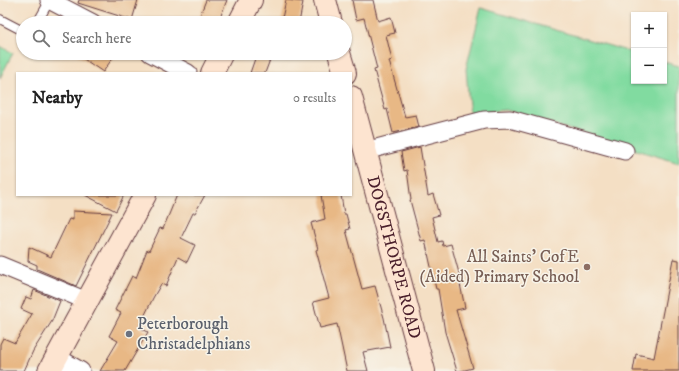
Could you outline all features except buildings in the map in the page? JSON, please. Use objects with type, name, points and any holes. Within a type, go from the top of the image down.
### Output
[{"type":"street","points":[[50,0],[80,16]]},
{"type":"street","points":[[243,16],[251,0]]},
{"type":"street","points":[[325,0],[329,16]]},
{"type":"street","points":[[163,60],[186,72]]},
{"type":"street","points":[[212,72],[218,60]]},
{"type":"street","points":[[341,60],[345,72]]},
{"type":"street","name":"DOGSTHORPE ROAD","points":[[352,101],[424,371]]},
{"type":"street","points":[[365,151],[484,120],[510,119],[626,151]]},
{"type":"street","points":[[81,371],[53,364],[144,196]]},
{"type":"street","points":[[0,265],[87,301]]},
{"type":"lane","points":[[41,16],[50,0]]},
{"type":"lane","points":[[0,19],[16,27]]},
{"type":"green space","points":[[481,8],[631,52],[631,84],[667,84],[667,63],[679,66],[679,163],[506,110],[482,112],[470,117],[466,69]]},
{"type":"green space","points":[[0,46],[13,53],[0,78]]},
{"type":"place","name":"All Saints' CofE (Aided) Primary School","points":[[587,267]]},
{"type":"place","name":"Peterborough Christadelphians","points":[[129,334]]}]
